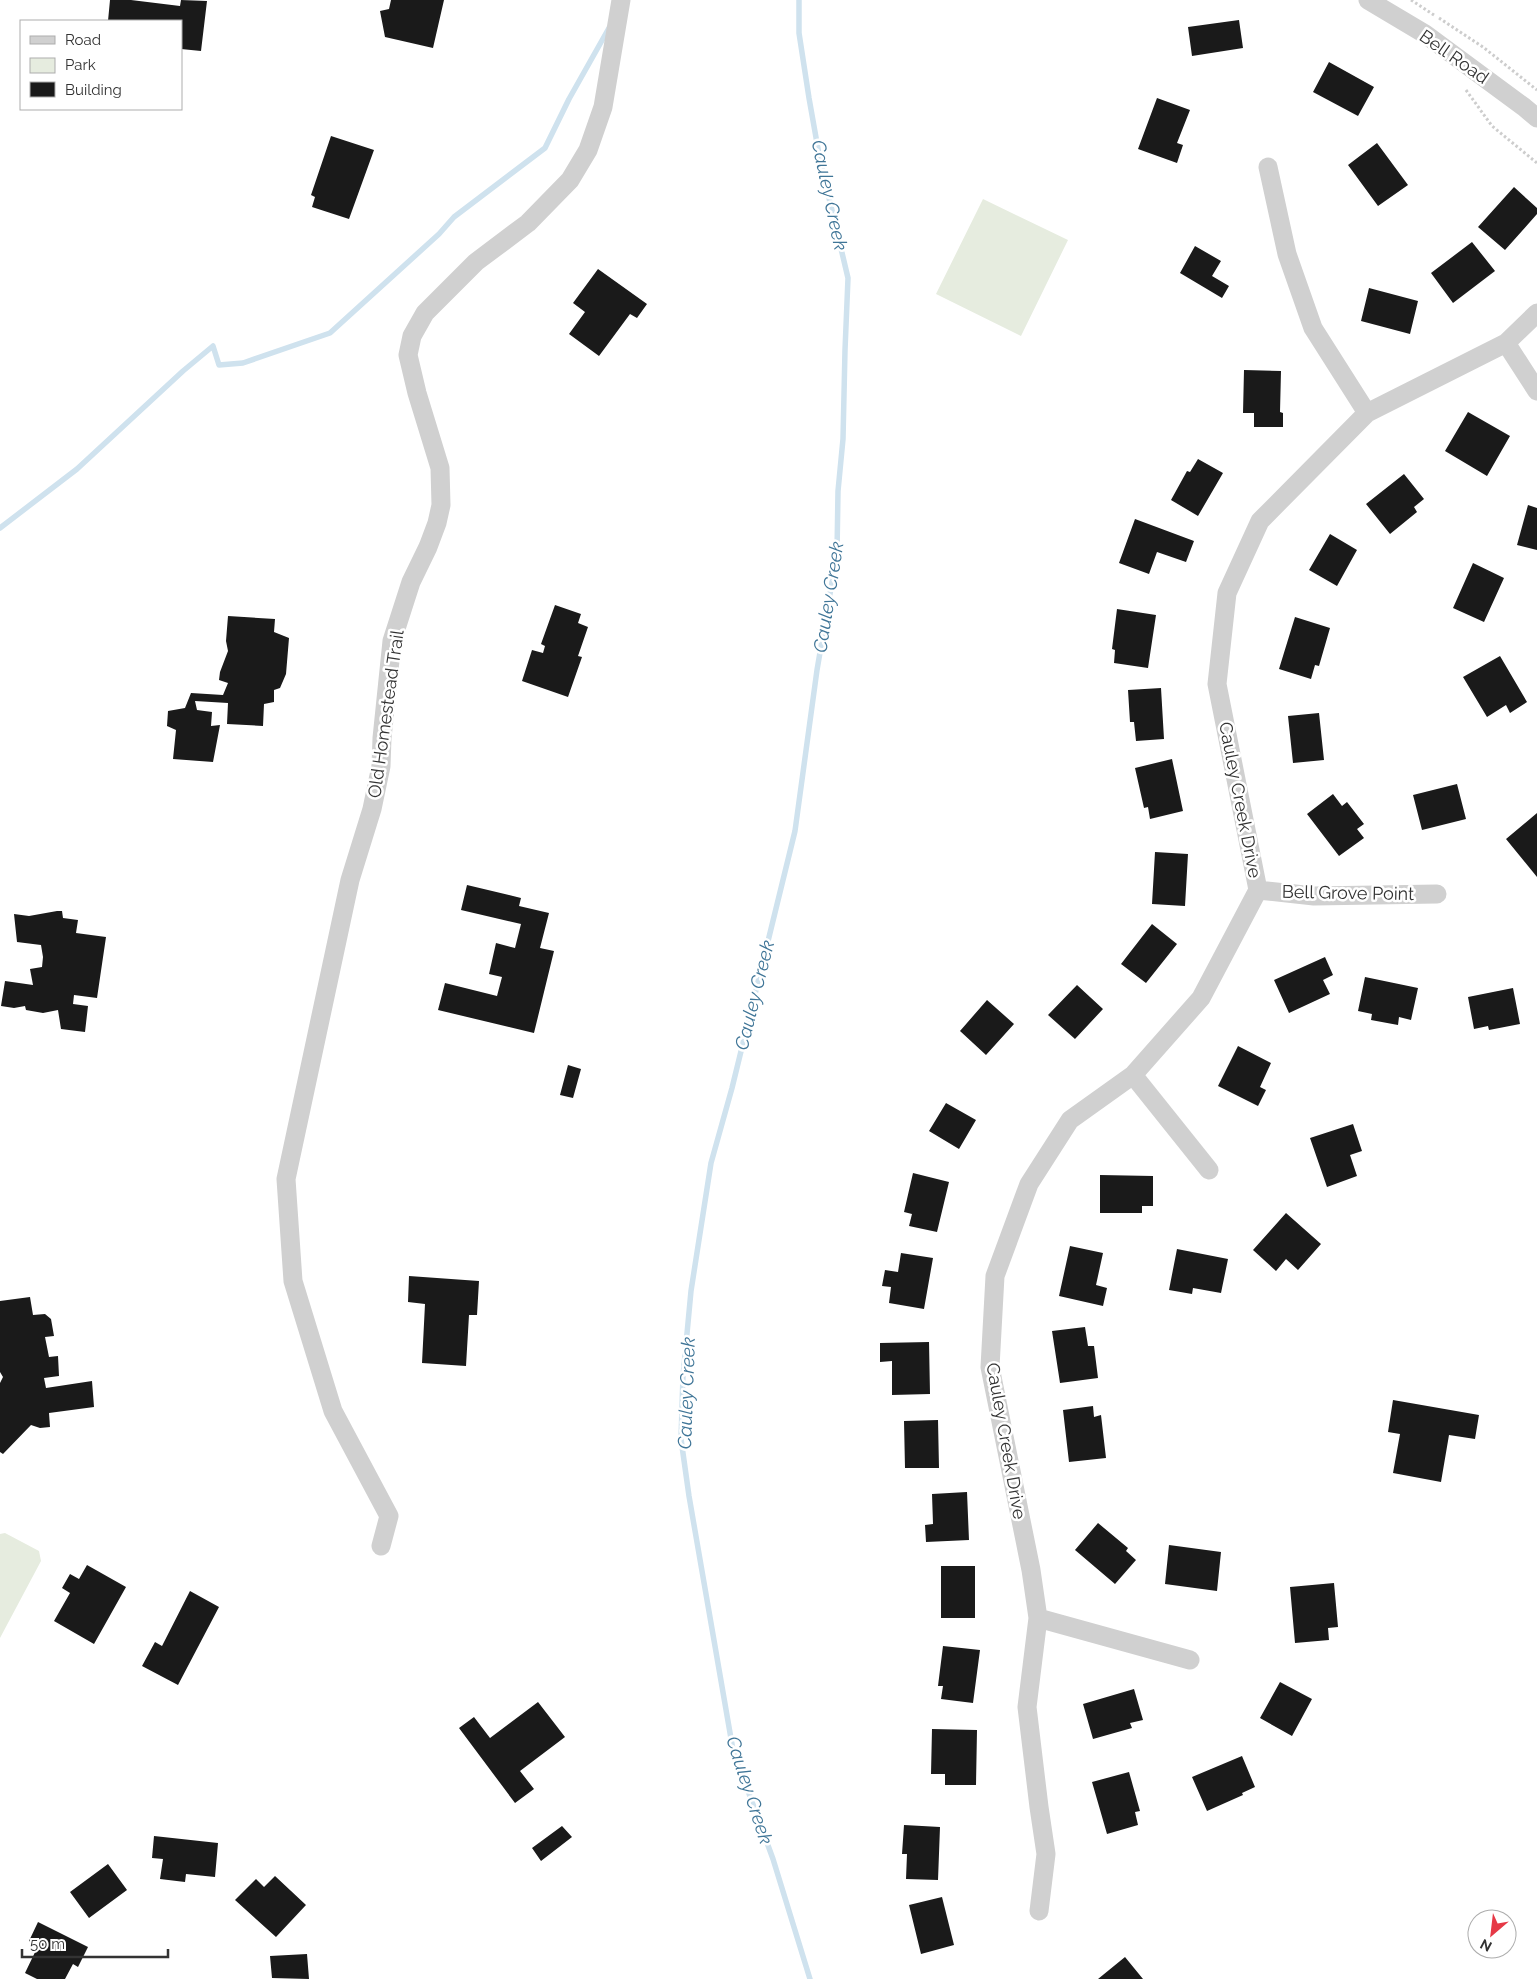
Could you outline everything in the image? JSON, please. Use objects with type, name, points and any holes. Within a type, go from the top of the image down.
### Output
[{"type":"street","name":"Old Homestead Trail","points":[[381,1546],[389,1516],[333,1412],[293,1281],[286,1179],[350,880],[372,809],[381,766],[392,641],[411,582],[437,523],[441,505],[440,468],[417,393],[408,355],[412,336],[425,313],[476,262],[528,223],[570,180],[588,150],[602,107],[621,0]]},
{"type":"street","name":"Bell Road","points":[[1368,0],[1424,34],[1537,118]]},
{"type":"street","points":[[1268,167],[1287,254],[1313,328],[1367,413]]},
{"type":"street","name":"Cauley Creek Drive","points":[[1039,1911],[1046,1854],[1038,1807],[1027,1707],[1038,1618],[1031,1570],[990,1367],[994,1276],[1029,1184],[1070,1120],[1133,1074],[1201,998],[1258,890],[1216,684],[1227,594],[1260,521],[1367,413],[1506,343],[1537,313]]},
{"type":"street","points":[[1506,343],[1537,391]]},
{"type":"street","name":"Bell Grove Point","points":[[1258,890],[1314,896],[1437,894]]},
{"type":"street","points":[[1133,1074],[1209,1170]]},
{"type":"street","points":[[1038,1618],[1190,1660]]},
{"type":"path","points":[[1411,0],[1483,47],[1537,90]]},
{"type":"path","points":[[1464,87],[1492,126],[1537,163]]},
{"type":"green space","points":[[983,199],[1068,240],[1021,336],[936,294]]},
{"type":"green space","points":[[5,1533],[39,1551],[41,1561],[0,1638],[0,1534]]},
{"type":"building","points":[[110,0],[131,0],[180,6],[181,0],[207,1],[201,51],[182,49],[182,20],[108,20]]},
{"type":"building","points":[[391,0],[444,0],[433,48],[385,37],[380,11],[389,9]]},
{"type":"building","points":[[1239,20],[1243,48],[1192,56],[1188,27]]},
{"type":"building","points":[[1329,62],[1374,87],[1358,116],[1313,92]]},
{"type":"building","points":[[1157,98],[1190,110],[1177,143],[1183,145],[1177,163],[1138,149]]},
{"type":"building","points":[[331,136],[374,150],[349,219],[312,207],[315,197],[311,195]]},
{"type":"building","points":[[1377,143],[1408,185],[1378,206],[1348,165]]},
{"type":"building","points":[[1514,187],[1537,208],[1537,214],[1505,250],[1478,227]]},
{"type":"building","points":[[1472,242],[1495,271],[1453,303],[1431,273]]},
{"type":"building","points":[[1195,246],[1221,261],[1212,276],[1229,286],[1222,298],[1180,273]]},
{"type":"building","points":[[598,269],[647,304],[637,318],[630,314],[599,356],[569,334],[585,312],[573,303]]},
{"type":"building","points":[[1369,288],[1418,301],[1410,334],[1361,321]]},
{"type":"building","points":[[1244,370],[1281,371],[1280,412],[1283,413],[1283,427],[1254,427],[1254,413],[1243,413]]},
{"type":"building","points":[[1468,412],[1510,436],[1487,476],[1445,451]]},
{"type":"building","points":[[1198,459],[1223,473],[1198,516],[1171,500],[1187,471],[1190,472]]},
{"type":"building","points":[[1404,474],[1424,499],[1414,507],[1417,512],[1390,534],[1366,504]]},
{"type":"building","points":[[1528,505],[1537,508],[1537,550],[1517,545]]},
{"type":"building","points":[[1135,519],[1194,541],[1186,562],[1157,552],[1149,574],[1119,563]]},
{"type":"building","points":[[1330,534],[1357,550],[1337,586],[1309,570]]},
{"type":"building","points":[[1473,563],[1504,578],[1484,622],[1453,608]]},
{"type":"building","points":[[555,605],[581,614],[578,623],[588,627],[578,656],[582,657],[568,697],[522,681],[532,650],[543,653],[545,646],[541,644]]},
{"type":"building","points":[[1117,609],[1156,615],[1148,668],[1114,663],[1115,650],[1112,649]]},
{"type":"building","points":[[228,616],[275,619],[274,632],[289,638],[286,674],[280,688],[274,690],[274,702],[264,704],[263,726],[227,724],[228,703],[195,701],[197,710],[212,712],[211,726],[220,725],[213,762],[173,759],[176,730],[167,726],[168,711],[185,708],[191,693],[223,695],[228,683],[219,680],[228,651],[226,641]]},
{"type":"building","points":[[1295,617],[1330,628],[1319,666],[1315,665],[1311,679],[1279,669]]},
{"type":"building","points":[[1500,656],[1527,702],[1510,713],[1506,705],[1487,717],[1463,677]]},
{"type":"building","points":[[1161,688],[1164,739],[1136,741],[1134,722],[1130,722],[1128,690]]},
{"type":"building","points":[[1319,713],[1324,760],[1293,763],[1288,716]]},
{"type":"building","points":[[1172,759],[1183,811],[1150,819],[1148,807],[1144,808],[1135,768]]},
{"type":"building","points":[[1457,784],[1466,819],[1422,830],[1413,795]]},
{"type":"building","points":[[1333,794],[1342,806],[1347,802],[1364,824],[1357,829],[1364,838],[1339,856],[1307,814]]},
{"type":"building","points":[[1537,813],[1537,877],[1506,839]]},
{"type":"building","points":[[1155,852],[1188,854],[1185,906],[1152,904]]},
{"type":"building","points":[[467,885],[521,898],[519,906],[549,913],[540,948],[554,951],[534,1033],[438,1010],[445,983],[497,996],[502,977],[489,974],[496,943],[515,948],[521,924],[461,910]]},
{"type":"building","points":[[62,911],[63,918],[78,920],[76,933],[106,937],[97,998],[74,995],[73,1004],[88,1006],[85,1032],[61,1029],[58,1010],[43,1013],[26,1010],[25,1006],[14,1008],[1,1006],[5,981],[33,985],[30,969],[42,967],[41,945],[17,942],[14,914],[29,916]]},
{"type":"building","points":[[1152,924],[1177,944],[1146,983],[1121,964]]},
{"type":"building","points":[[1325,957],[1333,975],[1323,980],[1330,994],[1289,1013],[1274,980]]},
{"type":"building","points":[[1365,977],[1418,988],[1411,1020],[1399,1017],[1398,1025],[1371,1020],[1372,1014],[1358,1011]]},
{"type":"building","points":[[1077,985],[1103,1009],[1075,1039],[1048,1015]]},
{"type":"building","points":[[1513,988],[1520,1024],[1489,1030],[1488,1026],[1474,1029],[1468,997]]},
{"type":"building","points":[[987,1000],[1014,1024],[986,1055],[960,1031]]},
{"type":"building","points":[[1238,1046],[1271,1063],[1260,1087],[1266,1090],[1258,1106],[1218,1086]]},
{"type":"building","points":[[568,1065],[581,1069],[573,1098],[560,1095]]},
{"type":"building","points":[[946,1103],[976,1120],[959,1149],[929,1131]]},
{"type":"building","points":[[1353,1124],[1362,1151],[1350,1155],[1357,1176],[1327,1187],[1310,1138]]},
{"type":"building","points":[[913,1173],[949,1182],[937,1232],[909,1226],[912,1214],[904,1212]]},
{"type":"building","points":[[1100,1175],[1153,1176],[1153,1206],[1142,1206],[1142,1213],[1100,1213]]},
{"type":"building","points":[[1286,1213],[1321,1244],[1298,1270],[1286,1259],[1276,1271],[1253,1250]]},
{"type":"building","points":[[1070,1246],[1103,1253],[1096,1285],[1107,1288],[1103,1306],[1059,1296]]},
{"type":"building","points":[[1177,1249],[1228,1259],[1221,1293],[1193,1288],[1192,1294],[1169,1290]]},
{"type":"building","points":[[901,1253],[933,1258],[924,1309],[889,1303],[891,1287],[882,1286],[885,1270],[898,1272]]},
{"type":"building","points":[[409,1276],[479,1281],[477,1315],[469,1315],[466,1366],[422,1363],[425,1304],[408,1302]]},
{"type":"building","points":[[30,1297],[33,1315],[45,1314],[51,1319],[54,1336],[45,1337],[49,1357],[58,1356],[59,1376],[44,1378],[46,1388],[92,1381],[94,1407],[49,1413],[50,1427],[40,1428],[31,1425],[3,1454],[0,1452],[0,1383],[3,1377],[0,1372],[0,1301]]},
{"type":"building","points":[[1085,1327],[1088,1346],[1094,1346],[1098,1378],[1060,1383],[1052,1331]]},
{"type":"building","points":[[929,1342],[930,1394],[892,1395],[892,1361],[880,1362],[880,1343]]},
{"type":"building","points":[[1393,1400],[1479,1415],[1475,1439],[1449,1435],[1441,1482],[1393,1473],[1400,1434],[1388,1432]]},
{"type":"building","points":[[1093,1406],[1094,1417],[1101,1415],[1106,1458],[1069,1462],[1063,1410]]},
{"type":"building","points":[[938,1420],[939,1468],[905,1468],[904,1421]]},
{"type":"building","points":[[967,1492],[969,1540],[926,1542],[925,1525],[933,1524],[932,1494]]},
{"type":"building","points":[[1098,1523],[1128,1548],[1126,1551],[1136,1560],[1115,1584],[1075,1550]]},
{"type":"building","points":[[1169,1545],[1221,1552],[1217,1591],[1165,1584]]},
{"type":"building","points":[[87,1565],[126,1587],[94,1644],[54,1621],[70,1593],[62,1588],[70,1574],[79,1579]]},
{"type":"building","points":[[941,1566],[975,1566],[975,1618],[941,1618]]},
{"type":"building","points":[[1334,1583],[1338,1627],[1328,1628],[1329,1640],[1295,1643],[1290,1587]]},
{"type":"building","points":[[190,1591],[219,1607],[178,1685],[142,1666],[155,1642],[162,1646]]},
{"type":"building","points":[[943,1646],[980,1650],[973,1703],[941,1699],[943,1686],[938,1686]]},
{"type":"building","points":[[1280,1682],[1312,1699],[1292,1736],[1260,1718]]},
{"type":"building","points":[[1134,1689],[1143,1720],[1130,1723],[1132,1728],[1093,1739],[1083,1704]]},
{"type":"building","points":[[538,1702],[565,1737],[520,1771],[534,1789],[515,1803],[459,1728],[474,1717],[490,1738]]},
{"type":"building","points":[[932,1729],[977,1730],[976,1785],[945,1785],[945,1774],[931,1774]]},
{"type":"building","points":[[1242,1756],[1255,1787],[1242,1793],[1243,1795],[1207,1811],[1192,1777]]},
{"type":"building","points":[[1129,1772],[1140,1811],[1135,1812],[1138,1825],[1107,1834],[1092,1782]]},
{"type":"building","points":[[904,1825],[940,1827],[938,1880],[906,1879],[907,1854],[902,1854]]},
{"type":"building","points":[[562,1826],[572,1837],[541,1861],[532,1848]]},
{"type":"building","points":[[154,1836],[218,1843],[215,1877],[186,1874],[185,1882],[160,1879],[163,1859],[152,1858]]},
{"type":"building","points":[[108,1864],[127,1890],[89,1918],[70,1892]]},
{"type":"building","points":[[275,1876],[306,1905],[276,1937],[235,1900],[256,1879],[264,1887]]},
{"type":"building","points":[[942,1897],[954,1945],[921,1954],[909,1905]]},
{"type":"building","points":[[38,1922],[88,1947],[78,1967],[73,1964],[65,1979],[37,1979],[25,1973],[38,1946],[29,1941]]},
{"type":"building","points":[[307,1954],[309,1979],[272,1978],[270,1956]]},
{"type":"building","points":[[1125,1957],[1143,1979],[1098,1979]]},
{"type":"waterway","name":"Cauley Creek","points":[[799,0],[799,33],[809,98],[820,160],[848,278],[837,553],[817,670],[795,831],[732,1088],[711,1163],[691,1291],[683,1376],[681,1439],[689,1496],[733,1750],[773,1859],[810,1979]]},
{"type":"waterway","points":[[0,528],[77,469],[183,371],[213,346],[219,365],[243,363],[330,333],[439,234],[454,217],[545,148],[569,99],[609,28]]}]
